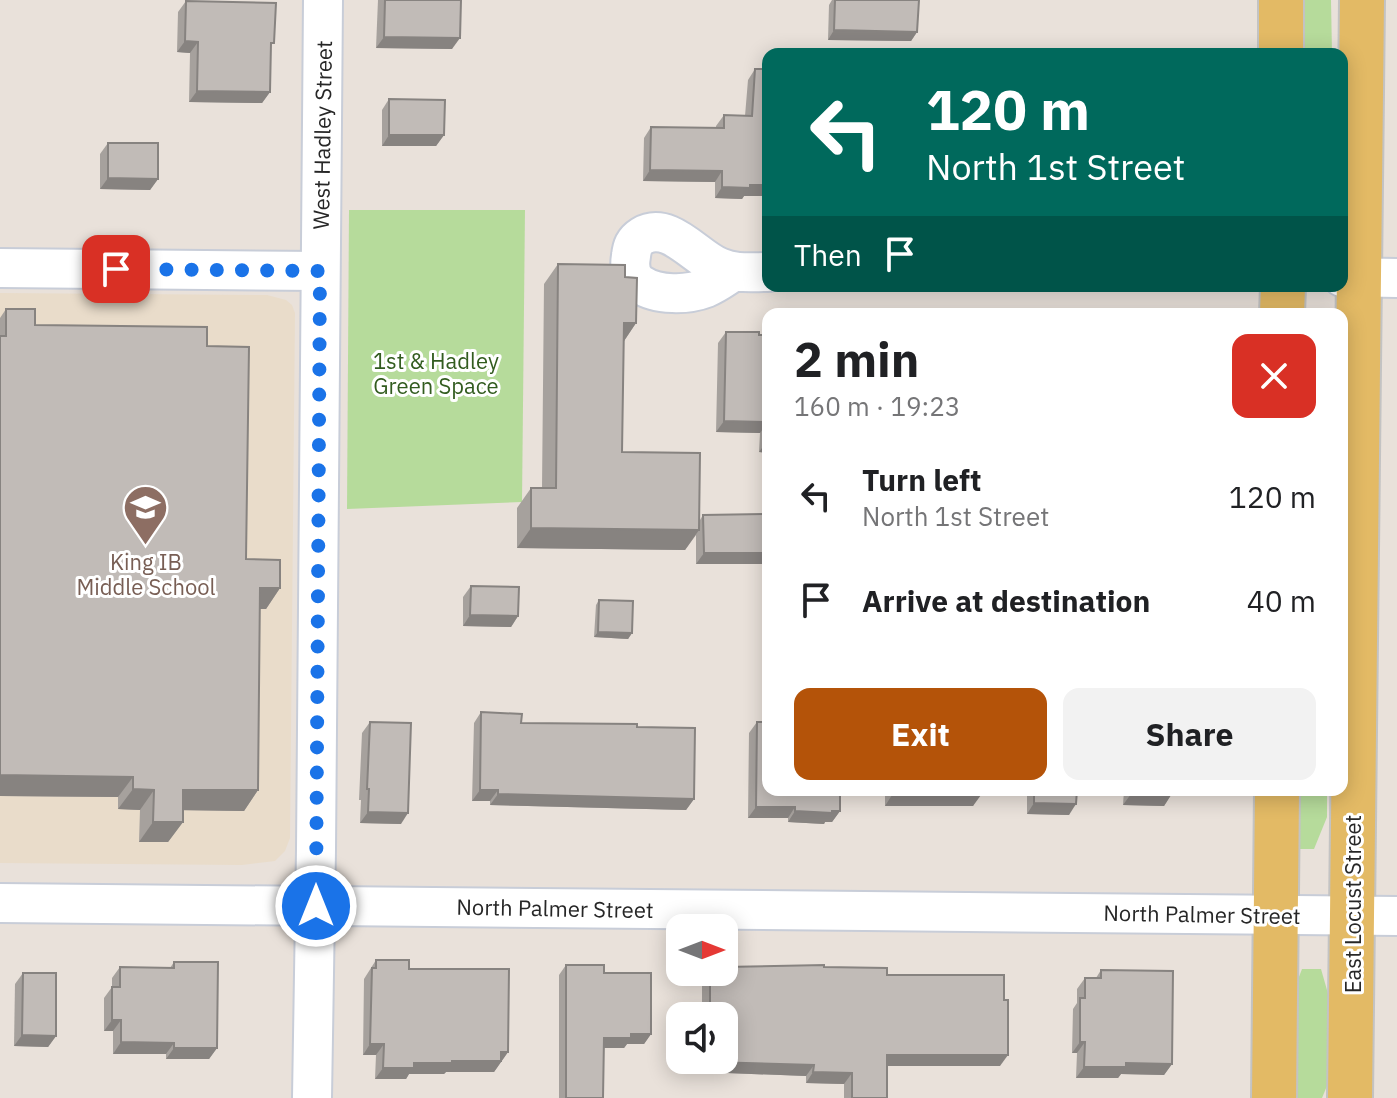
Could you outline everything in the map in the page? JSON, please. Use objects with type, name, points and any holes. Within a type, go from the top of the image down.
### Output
[{"type":"main road","points":[[1281,0],[1281,48]]},
{"type":"main road","points":[[1345,0],[1361,44]]},
{"type":"main road","name":"East Locust Street","points":[[1350,1098],[1366,277],[1362,0]]},
{"type":"main road","points":[[1274,1098],[1277,796]]},
{"type":"street","name":"West Hadley Street","points":[[312,1098],[323,0]]},
{"type":"street","points":[[0,268],[320,271]]},
{"type":"street","name":"North Palmer Street","points":[[0,903],[1397,916]]},
{"type":"shaded area","name":"King IB Middle School","points":[[0,293],[267,295],[286,300],[292,305],[295,313],[290,838],[285,851],[275,861],[242,865],[0,863]]},
{"type":"green space","points":[[1294,0],[1331,0],[1332,48],[1294,48]]},
{"type":"green space","name":"1st & Hadley Green Space","points":[[349,210],[525,210],[522,502],[347,509]]},
{"type":"green space","points":[[1288,796],[1327,796],[1327,817],[1314,849],[1297,849]]},
{"type":"green space","points":[[1302,969],[1321,969],[1331,1004],[1329,1081],[1322,1098],[1291,1098],[1292,995]]},
{"type":"building","points":[[385,0],[461,0],[460,38],[384,37]]},
{"type":"building","points":[[835,0],[919,0],[917,32],[834,30]]},
{"type":"building","points":[[186,1],[276,3],[270,92],[197,91],[198,42],[185,41]]},
{"type":"building","points":[[755,69],[762,69],[762,185],[722,187],[722,171],[650,170],[651,127],[724,128],[724,115],[752,116]]},
{"type":"building","points":[[389,99],[445,100],[444,135],[389,135]]},
{"type":"building","points":[[108,143],[158,143],[158,179],[108,178]]},
{"type":"building","points":[[558,264],[625,265],[625,277],[637,278],[636,323],[624,323],[622,452],[700,453],[699,530],[531,528],[531,488],[556,488]]},
{"type":"building","name":"King IB Middle School","points":[[6,309],[35,309],[35,325],[207,327],[207,346],[249,347],[246,559],[280,560],[280,588],[260,588],[258,790],[183,790],[183,822],[153,822],[154,790],[133,789],[133,777],[0,775],[0,336],[6,336]]},
{"type":"building","points":[[726,332],[759,332],[762,335],[762,422],[724,421]]},
{"type":"building","points":[[762,514],[762,553],[704,553],[703,515]]},
{"type":"building","points":[[471,586],[519,587],[518,616],[470,615]]},
{"type":"building","points":[[599,600],[633,601],[632,633],[598,632]]},
{"type":"building","points":[[481,712],[522,714],[521,723],[695,728],[694,799],[498,794],[498,790],[480,790]]},
{"type":"building","points":[[370,722],[411,723],[408,813],[368,812]]},
{"type":"building","points":[[757,722],[762,722],[762,796],[840,796],[840,811],[756,807]]},
{"type":"building","points":[[1034,796],[1077,796],[1076,804],[1034,803]]},
{"type":"building","points":[[376,960],[409,960],[409,969],[509,969],[508,1052],[501,1052],[501,1061],[414,1063],[414,1068],[383,1068],[384,1044],[370,1044],[372,968],[376,968]]},
{"type":"building","points":[[174,962],[218,962],[217,1048],[174,1048],[174,1043],[121,1042],[121,1020],[112,1020],[112,987],[120,987],[120,967],[174,968]]},
{"type":"building","points":[[566,965],[604,965],[604,973],[651,973],[651,1034],[604,1038],[603,1098],[566,1098]]},
{"type":"building","points":[[824,965],[887,968],[887,975],[1004,975],[1004,1000],[1008,1000],[1008,1055],[887,1055],[887,1098],[852,1098],[852,1073],[813,1072],[814,1065],[738,1063],[738,1002],[710,1002],[710,986],[738,986],[738,967]]},
{"type":"building","points":[[1101,970],[1173,971],[1172,1064],[1126,1063],[1126,1067],[1084,1067],[1085,1042],[1080,1042],[1080,998],[1085,998],[1085,978],[1101,978]]},
{"type":"building","points":[[23,973],[56,973],[56,1036],[22,1035]]},
{"type":"place","name":"King IB Middle School","points":[[146,547]]},
{"type":"route","points":[[116,269],[320,271],[316,906]]}]
